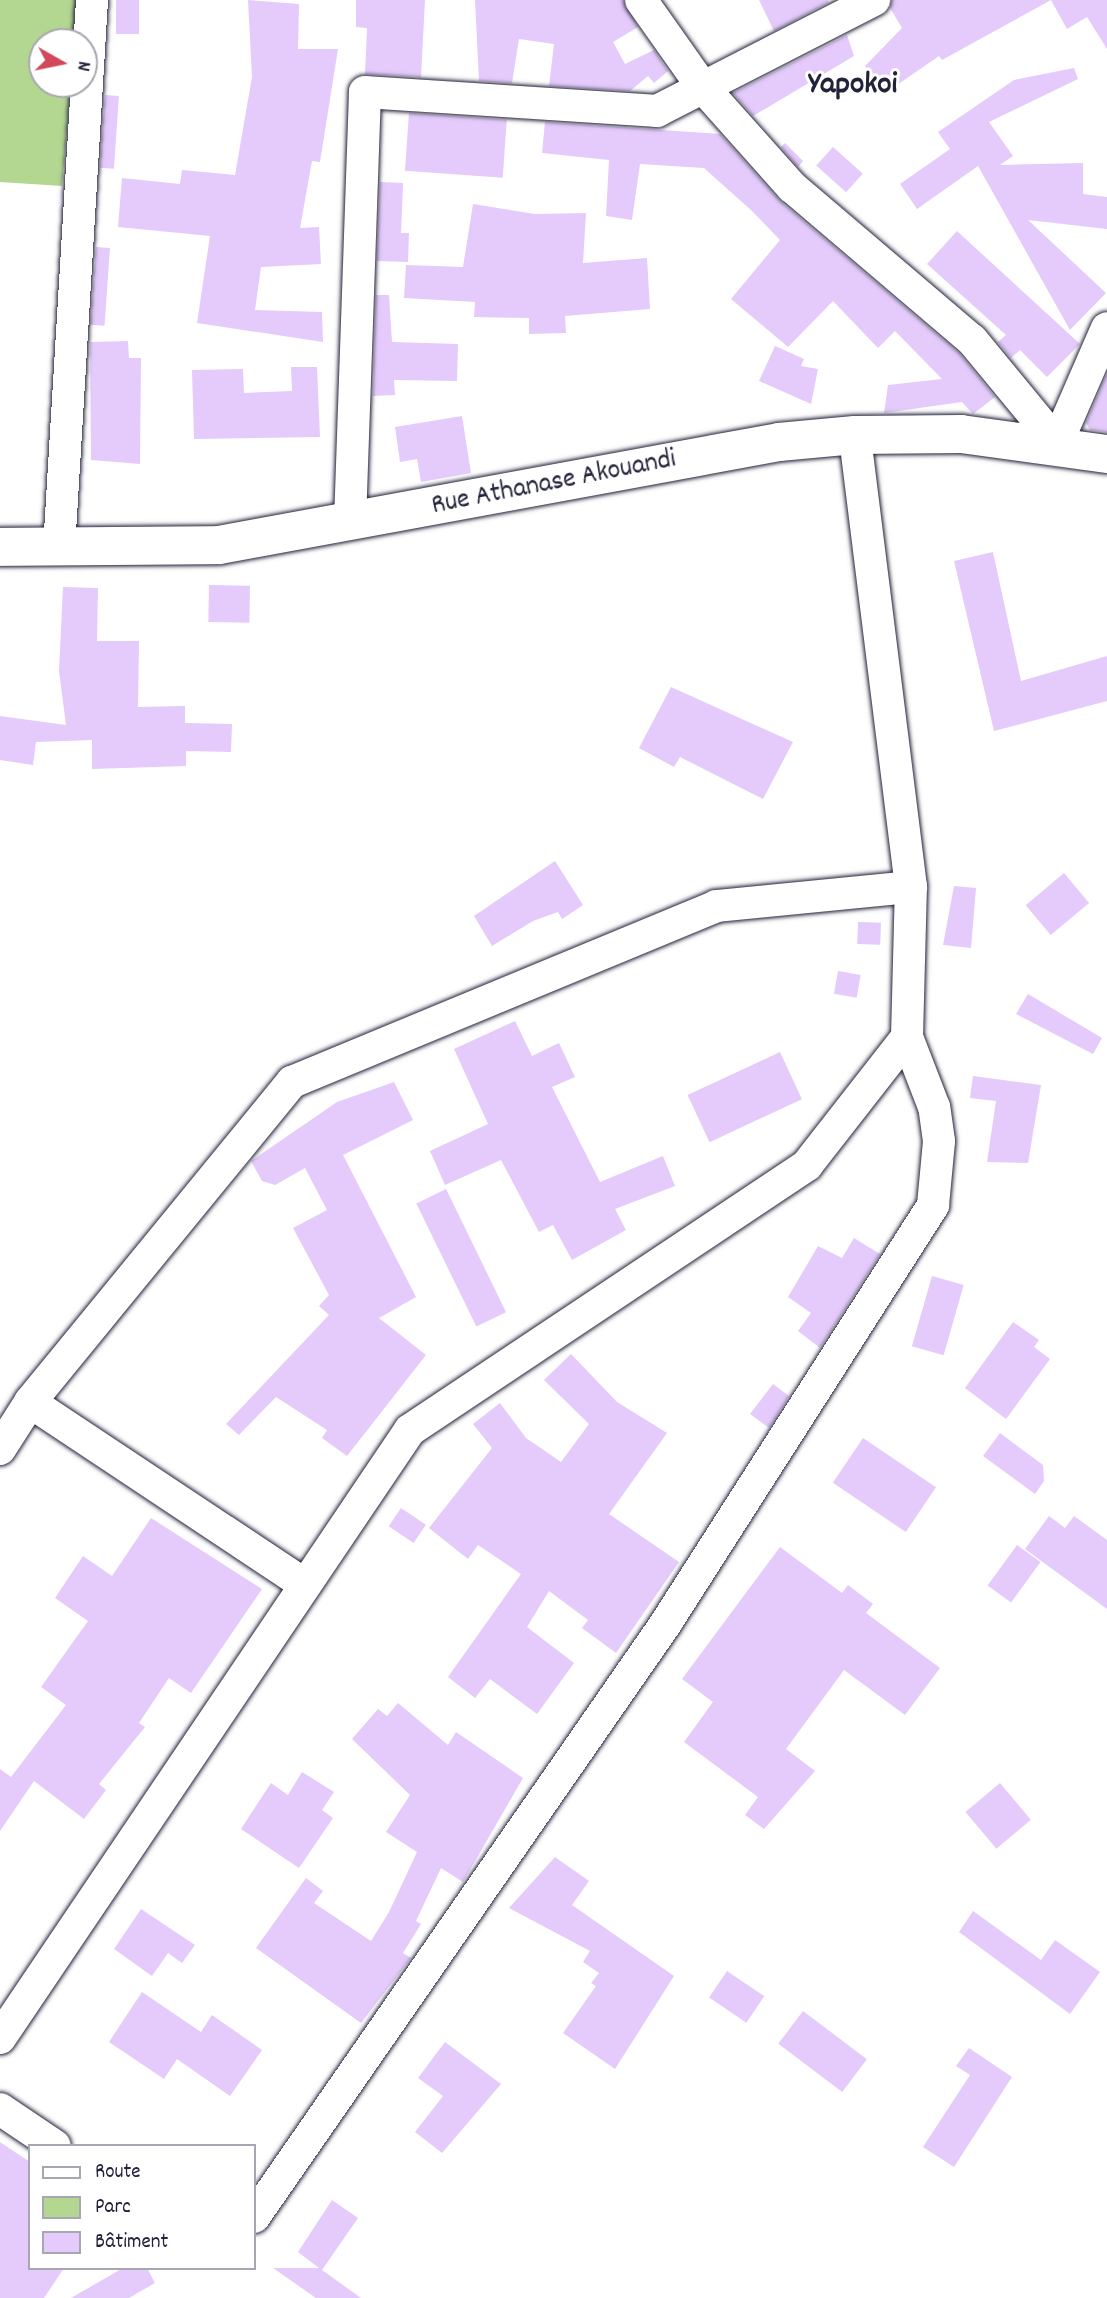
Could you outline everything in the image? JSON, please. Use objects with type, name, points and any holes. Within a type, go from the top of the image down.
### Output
[{"type":"street","points":[[59,549],[92,0]]},
{"type":"street","points":[[641,0],[701,85],[792,187],[972,340],[1057,443],[1107,328]]},
{"type":"street","points":[[350,522],[365,92],[657,111],[701,85],[874,0]]},
{"type":"street","name":"Rue Athanase Akouandi","points":[[0,547],[59,549],[219,545],[779,442],[855,435],[961,434],[1057,443],[1107,454]]},
{"type":"street","points":[[256,2214],[666,1623],[933,1205],[936,1118],[907,1037],[911,887],[855,435]]},
{"type":"street","points":[[0,1449],[30,1402],[292,1082],[716,906],[911,887]]},
{"type":"street","points":[[0,2038],[302,1583],[410,1430],[807,1165],[907,1037]]},
{"type":"street","points":[[30,1402],[302,1583]]},
{"type":"street","points":[[0,2109],[52,2144]]},
{"type":"green space","points":[[0,0],[78,0],[75,28],[28,28],[28,98],[70,98],[62,186],[0,182]]},
{"type":"building","points":[[116,0],[139,0],[139,34],[116,34]]},
{"type":"building","points":[[248,0],[299,4],[298,49],[338,49],[320,162],[312,161],[300,228],[319,227],[321,264],[261,267],[255,310],[322,312],[323,342],[197,323],[210,236],[118,227],[122,178],[180,184],[182,170],[235,175],[252,77]]},
{"type":"building","points":[[356,0],[425,0],[421,77],[365,74],[367,28],[356,27]]},
{"type":"building","points":[[475,0],[623,0],[638,27],[613,42],[625,64],[654,50],[668,71],[654,83],[648,76],[630,91],[549,86],[554,44],[519,39],[512,83],[479,81]]},
{"type":"building","points":[[759,0],[828,0],[829,2],[774,31]]},
{"type":"building","points":[[892,0],[1051,0],[942,60],[939,56],[884,94],[865,66],[902,28],[890,8]]},
{"type":"building","points":[[1051,0],[1107,0],[1107,49],[1087,17],[1067,29]]},
{"type":"building","points":[[847,35],[854,56],[753,116],[733,93]]},
{"type":"building","points":[[1074,68],[1078,79],[989,122],[1013,156],[1000,165],[1083,163],[1083,194],[1107,197],[1107,229],[1028,220],[1106,293],[1070,330],[978,166],[917,209],[900,184],[950,149],[938,132],[1014,80]]},
{"type":"building","points":[[105,95],[119,96],[114,169],[100,168]]},
{"type":"building","points":[[409,113],[507,120],[503,178],[405,171]]},
{"type":"building","points":[[545,122],[720,134],[780,201],[959,353],[995,397],[973,414],[962,402],[884,413],[888,385],[942,379],[895,331],[878,348],[833,301],[788,347],[731,299],[780,240],[752,211],[704,168],[640,164],[632,220],[606,216],[609,160],[542,153]]},
{"type":"building","points":[[785,143],[803,161],[798,167],[781,147]]},
{"type":"building","points":[[833,147],[863,174],[846,192],[816,166]]},
{"type":"building","points":[[380,182],[403,183],[401,233],[409,233],[408,262],[377,261]]},
{"type":"building","points":[[473,204],[535,214],[586,213],[583,263],[647,258],[650,309],[565,316],[566,333],[529,334],[529,318],[474,317],[475,302],[404,298],[406,265],[463,267]]},
{"type":"building","points":[[957,231],[1080,344],[1047,377],[1020,350],[1011,358],[998,342],[1006,335],[927,264]]},
{"type":"building","points":[[96,247],[110,248],[105,326],[91,325]]},
{"type":"building","points":[[376,295],[389,295],[392,342],[458,344],[457,381],[394,380],[395,395],[373,396]]},
{"type":"building","points":[[128,341],[129,358],[141,358],[140,464],[91,460],[90,342]]},
{"type":"building","points":[[775,346],[804,359],[801,366],[818,369],[811,404],[759,381]]},
{"type":"building","points":[[291,367],[317,367],[320,437],[194,439],[192,370],[243,369],[244,393],[292,391]]},
{"type":"building","points":[[1107,374],[1107,432],[1090,430],[1086,423]]},
{"type":"building","points":[[462,416],[471,473],[421,482],[417,459],[400,462],[395,427]]},
{"type":"building","points":[[993,552],[1021,681],[1107,656],[1107,701],[994,731],[954,561]]},
{"type":"building","points":[[209,585],[250,586],[249,623],[208,622]]},
{"type":"building","points":[[63,587],[98,588],[97,641],[139,641],[138,707],[185,706],[185,723],[232,724],[231,752],[186,751],[186,766],[92,769],[92,740],[36,742],[33,765],[0,760],[0,716],[66,725],[59,671]]},
{"type":"building","points":[[671,687],[793,742],[763,799],[680,757],[674,767],[639,748]]},
{"type":"building","points":[[555,861],[583,905],[562,919],[558,912],[533,921],[492,946],[474,916]]},
{"type":"building","points":[[1064,873],[1089,903],[1051,935],[1026,905]]},
{"type":"building","points":[[954,886],[976,888],[971,948],[943,945]]},
{"type":"building","points":[[858,922],[881,923],[880,945],[857,944]]},
{"type":"building","points":[[838,971],[861,975],[857,998],[834,994]]},
{"type":"building","points":[[1028,994],[1102,1038],[1093,1054],[1016,1014]]},
{"type":"building","points":[[515,1021],[532,1056],[559,1043],[575,1077],[552,1087],[600,1182],[663,1156],[675,1186],[615,1209],[626,1230],[572,1260],[553,1225],[539,1232],[501,1160],[445,1185],[430,1151],[488,1124],[454,1049]]},
{"type":"building","points":[[780,1052],[802,1099],[710,1142],[688,1095]]},
{"type":"building","points":[[973,1076],[1041,1085],[1028,1163],[987,1162],[996,1101],[970,1098]]},
{"type":"building","points":[[394,1082],[413,1120],[343,1155],[416,1297],[379,1318],[426,1355],[347,1456],[322,1438],[327,1430],[276,1397],[239,1435],[226,1424],[329,1315],[319,1306],[329,1295],[293,1228],[327,1210],[305,1168],[275,1185],[262,1181],[251,1161],[337,1102]]},
{"type":"building","points":[[446,1189],[506,1312],[476,1327],[416,1203]]},
{"type":"building","points":[[854,1238],[880,1254],[820,1348],[798,1331],[811,1313],[788,1297],[818,1246],[842,1258]]},
{"type":"building","points":[[932,1276],[964,1285],[944,1355],[912,1346]]},
{"type":"building","points":[[1013,1322],[1039,1340],[1034,1347],[1050,1359],[1006,1419],[965,1388]]},
{"type":"building","points":[[571,1354],[617,1402],[667,1433],[609,1514],[679,1562],[616,1653],[582,1628],[588,1620],[549,1591],[527,1627],[574,1663],[537,1714],[490,1679],[475,1698],[448,1677],[521,1574],[478,1545],[468,1559],[429,1528],[492,1448],[473,1424],[500,1403],[526,1438],[561,1462],[589,1424],[544,1380]]},
{"type":"building","points":[[773,1384],[789,1396],[769,1428],[750,1414]]},
{"type":"building","points":[[1000,1433],[1043,1465],[1044,1481],[1035,1494],[983,1456]]},
{"type":"building","points":[[863,1438],[936,1487],[906,1532],[833,1483]]},
{"type":"building","points":[[401,1508],[426,1525],[414,1543],[389,1526]]},
{"type":"building","points":[[1049,1516],[1065,1528],[1074,1516],[1107,1540],[1107,1609],[1025,1549]]},
{"type":"building","points":[[151,1518],[262,1589],[191,1693],[169,1678],[139,1723],[145,1727],[99,1784],[106,1790],[84,1819],[34,1781],[0,1831],[0,1769],[11,1777],[66,1705],[41,1687],[88,1621],[55,1598],[83,1556],[112,1576]]},
{"type":"building","points":[[1017,1545],[1040,1562],[1011,1602],[988,1585]]},
{"type":"building","points":[[780,1547],[842,1593],[848,1585],[873,1604],[866,1613],[940,1668],[905,1715],[844,1670],[786,1749],[815,1771],[764,1829],[745,1815],[758,1797],[684,1742],[713,1702],[682,1679]]},
{"type":"building","points":[[398,1703],[448,1745],[456,1732],[523,1778],[463,1882],[441,1868],[416,1921],[421,1924],[403,1953],[411,1958],[361,2023],[256,1948],[306,1878],[323,1891],[314,1903],[371,1941],[389,1912],[417,1852],[386,1832],[410,1795],[352,1739],[378,1709],[387,1716]]},
{"type":"building","points":[[302,1772],[334,1792],[322,1810],[333,1818],[299,1868],[241,1829],[271,1783],[288,1795]]},
{"type":"building","points":[[1000,1783],[1031,1820],[996,1849],[966,1812]]},
{"type":"building","points":[[555,1857],[589,1881],[572,1905],[674,1976],[615,2069],[563,2033],[596,1986],[591,1983],[599,1973],[583,1962],[590,1951],[509,1908]]},
{"type":"building","points":[[141,1909],[195,1945],[182,1963],[168,1953],[152,1976],[114,1949]]},
{"type":"building","points":[[973,1911],[1041,1960],[1055,1940],[1100,1972],[1070,2014],[959,1932]]},
{"type":"building","points":[[727,1971],[764,1996],[746,2023],[709,1998]]},
{"type":"building","points":[[142,1992],[201,2032],[212,2015],[262,2050],[230,2096],[177,2059],[164,2079],[109,2042]]},
{"type":"building","points":[[803,2011],[867,2059],[842,2092],[778,2044]]},
{"type":"building","points":[[445,2042],[501,2084],[442,2153],[415,2132],[443,2096],[418,2078]]},
{"type":"building","points":[[969,2048],[1012,2077],[954,2167],[923,2147],[970,2075],[956,2066]]},
{"type":"building","points":[[0,2142],[28,2161],[28,2270],[63,2270],[44,2298],[0,2298]]},
{"type":"building","points":[[332,2200],[358,2218],[322,2270],[361,2298],[316,2298],[273,2268],[319,2268],[298,2252]]},
{"type":"building","points":[[120,2270],[148,2270],[155,2283],[129,2298],[71,2298]]},
{"type":"district","name":"Yapokoi","points":[[853,86]]}]
